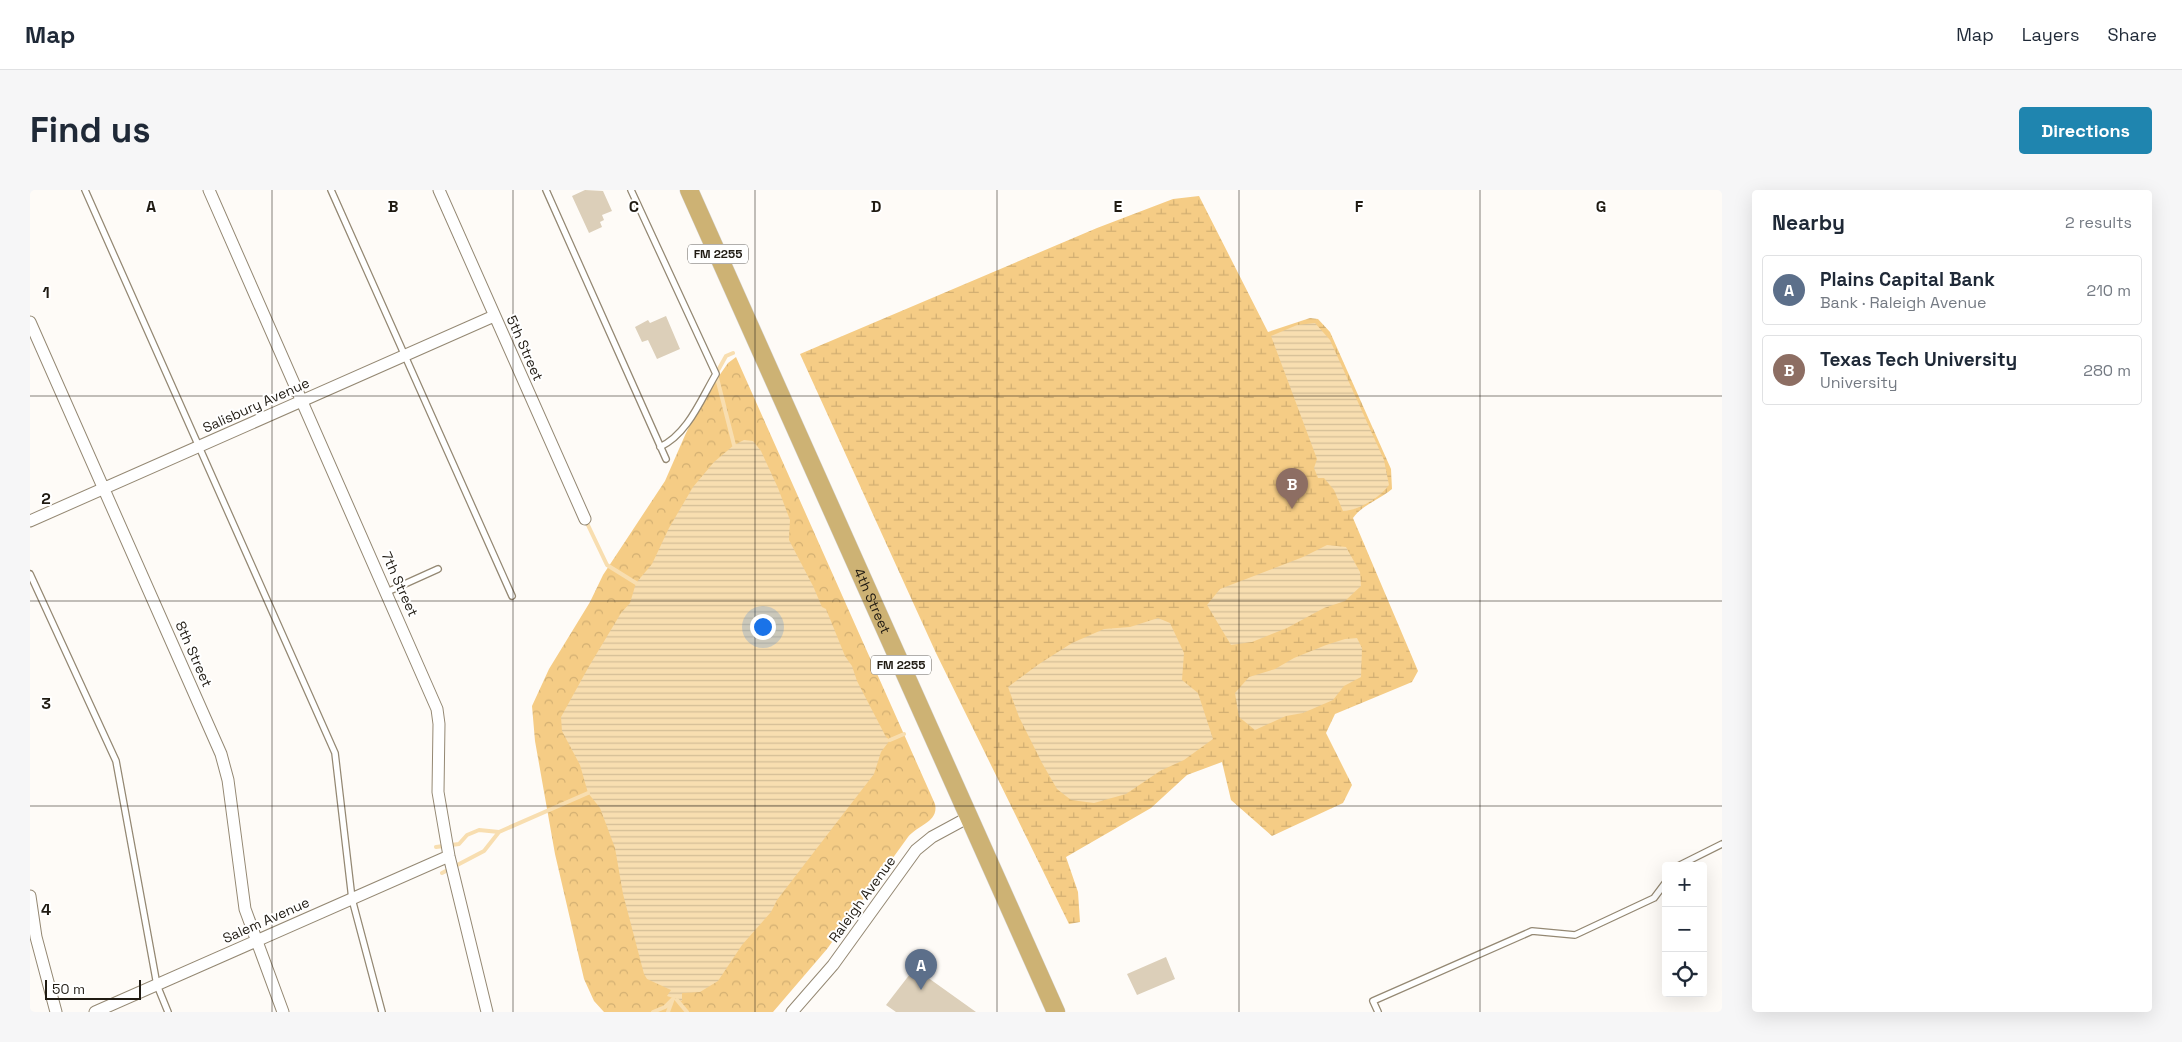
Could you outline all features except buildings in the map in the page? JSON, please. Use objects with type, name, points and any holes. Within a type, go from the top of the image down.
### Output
[{"type":"main road","name":"4th Street","points":[[689,190],[1056,1012]]},
{"type":"street","name":"7th Street","points":[[209,190],[437,709],[439,724],[438,792],[449,856],[487,1012]]},
{"type":"street","name":"5th Street","points":[[438,190],[585,519]]},
{"type":"street","name":"Salisbury Avenue","points":[[30,521],[494,316]]},
{"type":"street","name":"8th Street","points":[[30,322],[221,754],[228,780],[245,909],[283,1012]]},
{"type":"street","name":"Raleigh Avenue","points":[[792,1012],[833,965],[916,850],[932,837],[969,817]]},
{"type":"street","name":"Salem Avenue","points":[[95,1012],[449,856]]},
{"type":"street","points":[[30,896],[36,937],[56,1012]]},
{"type":"lane","points":[[85,190],[335,753],[352,899],[382,1012]]},
{"type":"lane","points":[[331,190],[512,596]]},
{"type":"lane","points":[[546,190],[666,459]]},
{"type":"lane","points":[[632,190],[716,374],[684,427],[676,437],[660,447]]},
{"type":"lane","points":[[387,592],[438,569]]},
{"type":"lane","points":[[30,574],[116,761],[157,985],[168,1012]]},
{"type":"lane","points":[[1686,862],[1722,844]]},
{"type":"lane","points":[[1378,1012],[1373,1001],[1532,931],[1574,935],[1654,898],[1662,887]]},
{"type":"green space","points":[[1199,196],[1268,332],[1310,318],[1318,319],[1330,332],[1391,469],[1392,489],[1361,510],[1353,518],[1418,671],[1412,682],[1335,714],[1326,733],[1352,785],[1343,803],[1272,836],[1231,800],[1222,762],[1187,775],[1151,808],[1066,857],[1078,892],[1080,922],[1069,924],[936,653],[800,354],[1097,228],[1173,199]]},
{"type":"green space","points":[[736,357],[935,804],[934,815],[927,823],[908,837],[827,949],[773,1012],[604,1012],[594,1001],[584,979],[555,854],[535,741],[532,706],[549,669],[590,602],[603,575],[665,481],[705,396],[728,363]]},
{"type":"shaded area","points":[[1315,323],[1330,340],[1384,460],[1389,485],[1369,502],[1343,511],[1334,490],[1324,478],[1318,478],[1314,468],[1317,459],[1271,336],[1297,325]]},
{"type":"shaded area","points":[[744,440],[753,441],[761,451],[790,520],[789,540],[822,607],[826,609],[857,681],[886,737],[890,740],[881,752],[874,774],[777,900],[771,912],[742,945],[718,981],[700,992],[682,993],[682,1001],[667,996],[671,990],[647,979],[644,974],[623,894],[615,848],[600,808],[588,793],[580,765],[562,731],[561,717],[621,613],[630,603],[636,583],[652,564],[669,528],[693,487],[714,462],[734,445]]},
{"type":"shaded area","points":[[1327,545],[1346,547],[1360,572],[1361,586],[1345,601],[1324,608],[1287,628],[1252,642],[1231,645],[1207,605],[1220,589],[1303,557]]},
{"type":"shaded area","points":[[1158,618],[1170,623],[1184,653],[1182,680],[1198,693],[1213,739],[1184,760],[1160,771],[1126,794],[1094,803],[1071,800],[1057,789],[1042,763],[1019,717],[1008,687],[1072,643],[1104,629],[1130,627]]},
{"type":"shaded area","points":[[1357,638],[1362,648],[1361,677],[1344,686],[1333,700],[1303,713],[1286,716],[1255,730],[1239,717],[1235,693],[1249,677],[1275,669],[1294,658],[1326,645],[1345,639]]},
{"type":"waterway","points":[[733,353],[726,356],[716,374],[734,445]]},
{"type":"waterway","points":[[586,521],[607,565],[636,583]]},
{"type":"waterway","points":[[890,740],[904,734]]},
{"type":"waterway","points":[[436,847],[459,844],[467,835],[479,830],[499,832],[588,793]]},
{"type":"waterway","points":[[442,873],[484,851],[499,832]]},
{"type":"waterway","points":[[653,1012],[665,1007],[673,999]]},
{"type":"waterway","points":[[677,1000],[687,1012]]},
{"type":"waterway","points":[[668,1012],[672,1001]]},
{"type":"place","name":"Texas Tech University","points":[[1292,509]]},
{"type":"place","name":"Plains Capital Bank","points":[[921,990]]}]
